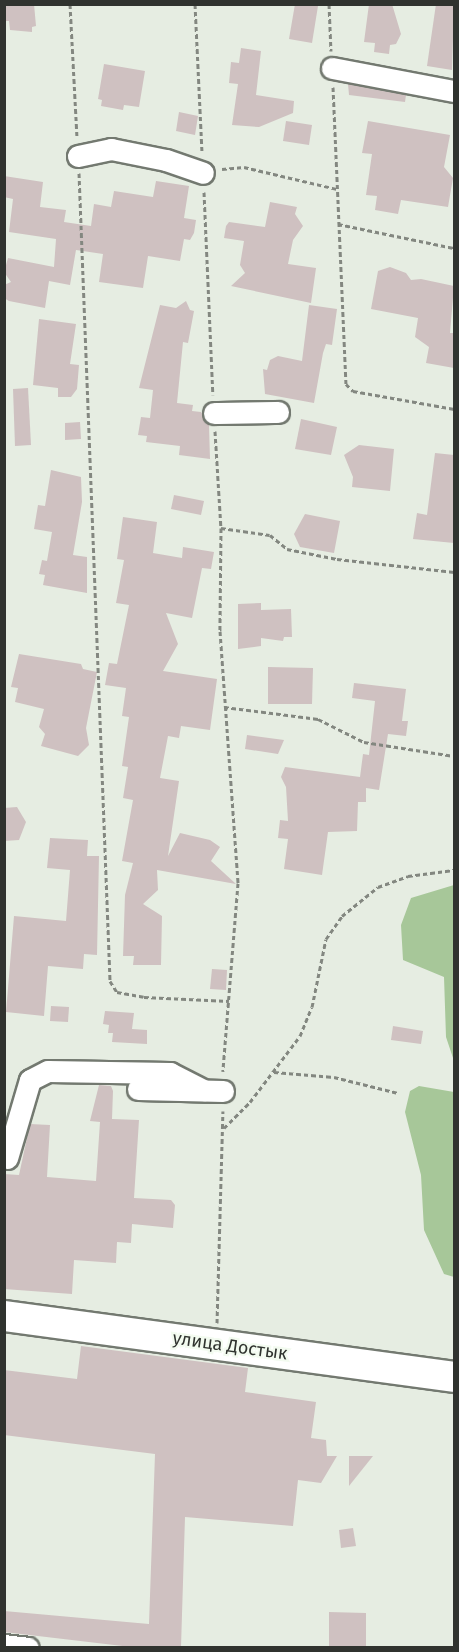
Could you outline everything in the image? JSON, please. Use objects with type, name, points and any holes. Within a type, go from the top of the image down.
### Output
[{"type":"main road","name":"улица Достык","points":[[4,1316],[215,1342],[454,1377]]},
{"type":"street","points":[[332,68],[454,91]]},
{"type":"street","points":[[78,156],[111,149],[166,160],[203,176]]},
{"type":"street","points":[[214,413],[278,412]]},
{"type":"street","points":[[7,1158],[30,1080],[48,1071],[170,1073],[213,1090]]},
{"type":"street","points":[[138,1089],[213,1090]]},
{"type":"street","points":[[4,1645],[28,1647]]},
{"type":"path","points":[[70,4],[110,981],[117,992],[144,997],[229,1001]]},
{"type":"path","points":[[195,4],[221,528],[224,707],[238,883],[229,1001],[213,1090],[223,1129],[215,1342]]},
{"type":"path","points":[[329,4],[346,384],[353,391],[454,409]]},
{"type":"path","points":[[203,176],[226,167],[244,167],[337,189]]},
{"type":"path","points":[[338,224],[454,248]]},
{"type":"path","points":[[221,528],[270,535],[287,549],[337,559],[454,572]]},
{"type":"path","points":[[224,707],[318,719],[364,742],[454,756]]},
{"type":"path","points":[[223,1129],[274,1072],[300,1036],[312,1007],[326,939],[342,916],[378,887],[408,876],[454,870]]},
{"type":"path","points":[[274,1072],[334,1077],[398,1093]]},
{"type":"green space","points":[[454,885],[454,1061],[446,1037],[444,977],[403,960],[401,925],[411,898]]},
{"type":"green space","points":[[419,1086],[454,1092],[454,1277],[444,1274],[424,1230],[421,1175],[405,1112],[410,1091]]},
{"type":"building","points":[[4,4],[34,4],[36,26],[32,27],[32,32],[10,30],[9,21],[4,21]]},
{"type":"building","points":[[295,4],[318,6],[312,43],[289,39]]},
{"type":"building","points":[[369,4],[392,4],[401,34],[396,44],[390,45],[389,54],[374,52],[375,43],[364,42]]},
{"type":"building","points":[[436,4],[454,4],[452,70],[427,66]]},
{"type":"building","points":[[241,48],[261,51],[256,95],[294,101],[293,113],[259,127],[232,125],[238,84],[229,83],[231,62],[239,63]]},
{"type":"building","points":[[104,64],[145,71],[139,107],[124,105],[123,110],[101,106],[102,100],[98,99]]},
{"type":"building","points":[[348,84],[406,95],[405,102],[349,95]]},
{"type":"building","points":[[179,112],[198,116],[195,135],[176,131]]},
{"type":"building","points":[[286,121],[312,125],[309,145],[283,141]]},
{"type":"building","points":[[368,121],[450,135],[444,167],[453,178],[448,207],[401,200],[398,214],[375,210],[377,196],[366,195],[372,154],[362,153]]},
{"type":"building","points":[[4,176],[43,182],[40,207],[66,210],[64,222],[91,226],[94,204],[111,207],[114,191],[153,197],[156,181],[189,186],[184,218],[196,220],[194,233],[190,240],[184,239],[180,261],[148,256],[143,288],[99,282],[103,254],[76,250],[70,285],[49,281],[45,308],[9,301],[4,298],[4,285],[11,282],[4,272],[8,258],[54,267],[56,239],[9,232],[13,199],[4,197]]},
{"type":"building","points":[[270,202],[297,207],[295,214],[303,226],[293,240],[288,264],[316,268],[311,303],[231,286],[245,273],[240,265],[244,241],[224,238],[226,226],[229,222],[265,227]]},
{"type":"building","points":[[390,267],[406,273],[411,280],[421,279],[454,286],[450,333],[454,333],[454,368],[426,363],[429,347],[415,337],[418,318],[371,309],[378,271]]},
{"type":"building","points":[[186,301],[190,310],[194,311],[188,343],[183,342],[177,403],[193,405],[192,411],[201,412],[209,425],[210,459],[179,455],[180,446],[146,442],[147,436],[138,435],[141,417],[150,418],[153,390],[139,388],[160,305],[176,308]]},
{"type":"building","points":[[309,305],[337,309],[332,345],[326,344],[323,353],[314,403],[265,394],[263,369],[267,370],[270,360],[278,356],[302,361]]},
{"type":"building","points":[[39,319],[76,324],[70,364],[79,365],[77,389],[71,397],[58,397],[58,388],[33,385]]},
{"type":"building","points":[[28,388],[31,445],[15,446],[13,389]]},
{"type":"building","points":[[301,419],[337,427],[331,455],[295,449]]},
{"type":"building","points":[[80,422],[81,439],[65,440],[65,423]]},
{"type":"building","points":[[359,445],[394,449],[390,491],[352,487],[353,477],[344,455]]},
{"type":"building","points":[[435,453],[454,455],[454,543],[413,539],[417,513],[427,515]]},
{"type":"building","points":[[51,470],[81,477],[82,502],[73,555],[87,557],[87,593],[43,585],[45,575],[39,574],[42,560],[47,561],[52,532],[34,529],[38,505],[45,506]]},
{"type":"building","points":[[174,495],[204,501],[201,515],[171,509]]},
{"type":"building","points":[[305,514],[340,521],[334,553],[300,547],[294,534]]},
{"type":"building","points":[[123,517],[157,522],[153,553],[182,558],[183,547],[214,552],[211,569],[202,568],[192,618],[166,613],[178,644],[163,671],[217,679],[210,730],[181,726],[179,738],[168,736],[160,778],[179,781],[168,856],[180,833],[210,840],[220,847],[211,861],[236,884],[157,870],[158,890],[143,904],[162,916],[161,965],[133,965],[134,956],[123,956],[125,895],[133,863],[122,861],[133,800],[123,798],[128,767],[122,766],[129,717],[122,716],[126,688],[105,685],[109,663],[117,664],[129,605],[116,603],[124,560],[117,559]]},
{"type":"building","points":[[261,603],[261,610],[291,609],[292,637],[284,637],[283,641],[261,638],[261,646],[238,649],[238,604]]},
{"type":"building","points":[[19,654],[81,664],[83,669],[97,672],[86,728],[89,745],[78,756],[41,746],[45,734],[39,727],[44,709],[15,702],[18,688],[11,687]]},
{"type":"building","points":[[268,667],[313,668],[312,704],[268,704]]},
{"type":"building","points":[[354,683],[406,689],[402,721],[408,721],[406,736],[388,734],[379,790],[366,788],[366,802],[358,802],[357,831],[328,832],[322,875],[284,869],[288,839],[278,838],[280,820],[288,821],[286,787],[281,777],[285,767],[360,777],[363,754],[369,755],[375,701],[352,698]]},
{"type":"building","points":[[247,735],[284,740],[278,754],[245,749]]},
{"type":"building","points":[[17,807],[26,822],[19,840],[4,841],[4,808]]},
{"type":"building","points":[[50,838],[88,840],[87,856],[99,856],[97,955],[84,954],[83,969],[48,966],[44,1016],[6,1012],[14,916],[66,921],[70,870],[47,868]]},
{"type":"building","points":[[212,969],[227,970],[226,990],[210,989]]},
{"type":"building","points":[[51,1006],[69,1007],[68,1022],[50,1021]]},
{"type":"building","points":[[105,1011],[134,1013],[132,1029],[147,1030],[147,1044],[112,1042],[113,1033],[108,1033],[109,1025],[103,1024]]},
{"type":"building","points":[[393,1026],[423,1031],[421,1044],[391,1040]]},
{"type":"building","points":[[99,1085],[111,1086],[113,1091],[112,1119],[139,1120],[134,1198],[171,1200],[175,1205],[173,1228],[132,1224],[131,1243],[117,1242],[116,1263],[74,1260],[72,1294],[4,1289],[4,1174],[19,1175],[30,1124],[50,1125],[47,1177],[96,1181],[100,1122],[90,1121]]},
{"type":"building","points":[[81,1346],[248,1368],[245,1392],[316,1402],[311,1438],[326,1440],[327,1456],[337,1456],[321,1483],[298,1480],[293,1526],[185,1517],[181,1647],[131,1647],[4,1632],[4,1611],[149,1624],[155,1454],[4,1435],[4,1370],[77,1379]]},
{"type":"building","points":[[349,1456],[373,1456],[349,1486]]},
{"type":"building","points":[[353,1528],[356,1546],[341,1548],[339,1530]]},
{"type":"building","points":[[329,1612],[366,1613],[366,1647],[329,1647]]}]
